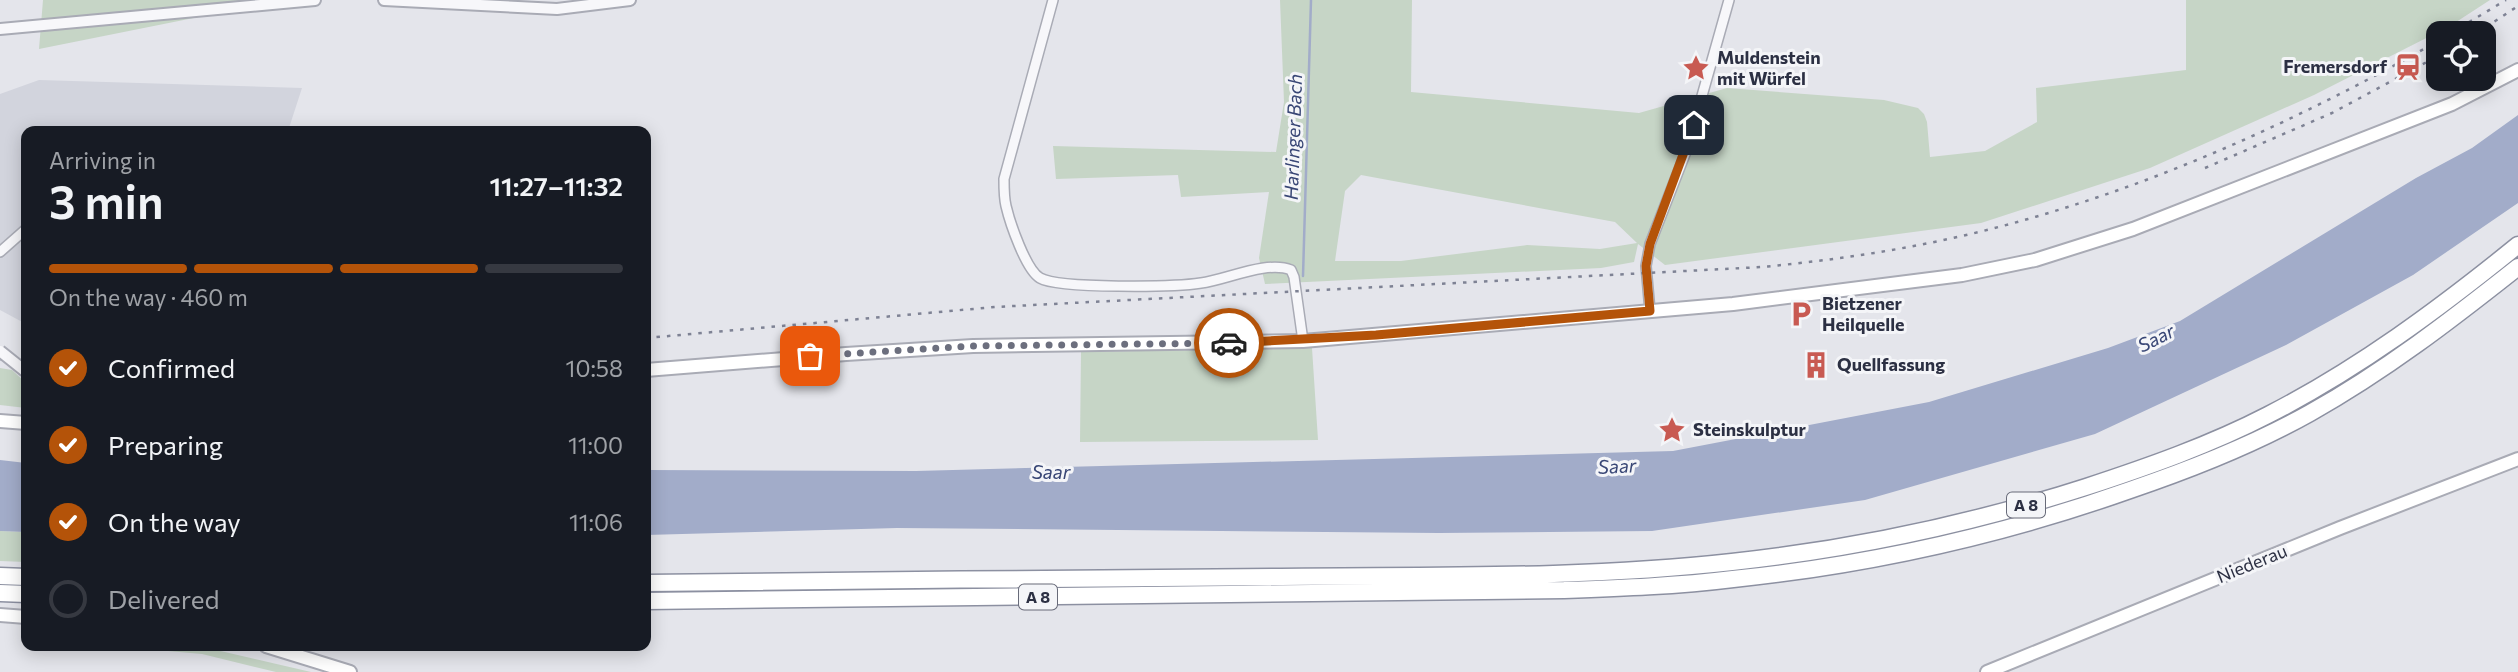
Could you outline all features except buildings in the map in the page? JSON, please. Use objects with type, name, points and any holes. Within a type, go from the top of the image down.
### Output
[{"type":"highway","name":"A 8","points":[[651,583],[1471,575],[1632,570],[1732,562],[1893,537],[2058,496],[2167,459],[2262,419],[2396,339],[2518,245]]},
{"type":"highway","name":"A 8","points":[[651,601],[1471,592],[1632,587],[1734,579],[1896,554],[2063,512],[2206,462],[2269,434],[2310,413],[2406,353],[2518,267]]},
{"type":"highway","points":[[0,576],[21,577]]},
{"type":"highway","points":[[0,593],[21,594]]},
{"type":"main road","points":[[651,370],[960,347],[1303,341],[1734,304],[1962,275],[2047,257],[2167,217],[2441,109],[2518,70]]},
{"type":"main road","points":[[0,421],[21,423]]},
{"type":"main road","name":"Niederau","points":[[1987,672],[2340,528],[2518,459]]},
{"type":"main road","points":[[0,615],[21,617]]},
{"type":"main road","points":[[282,651],[350,672]]},
{"type":"street","points":[[0,29],[315,0]]},
{"type":"street","points":[[384,0],[557,9],[630,0]]},
{"type":"street","points":[[1054,0],[1004,179],[1007,212],[1029,265],[1039,278],[1079,286],[1200,284],[1253,271],[1283,267],[1291,270],[1294,277],[1303,341]]},
{"type":"street","points":[[1650,311],[1646,266],[1650,244],[1687,149],[1729,0]]},
{"type":"street","points":[[0,252],[21,233]]},
{"type":"street","points":[[0,351],[21,367]]},
{"type":"shaded area","points":[[39,80],[302,88],[290,126],[21,126],[21,321],[0,310],[0,94]]},
{"type":"green space","points":[[43,0],[284,0],[39,49]]},
{"type":"green space","points":[[1280,0],[1412,0],[1411,92],[1639,113],[1727,88],[1884,100],[1918,108],[1924,114],[1930,157],[1985,151],[2037,122],[2036,88],[2186,70],[2186,0],[2490,0],[2458,21],[2426,21],[2426,38],[2314,95],[2150,168],[1981,223],[1665,265],[1638,244],[1634,262],[1601,268],[1265,284],[1259,258],[1269,192],[1181,197],[1178,175],[1056,179],[1053,146],[1276,152],[1284,102]],"holes":[[[1361,175],[1615,222],[1637,243],[1600,249],[1527,245],[1401,261],[1335,261],[1345,191]]]},
{"type":"green space","points":[[1312,348],[1318,440],[1080,442],[1081,352]]},
{"type":"green space","points":[[0,368],[12,370],[21,378],[21,407],[0,405]]},
{"type":"green space","points":[[0,531],[21,532],[21,562],[0,561]]},
{"type":"green space","points":[[168,651],[221,651],[311,672],[276,672],[202,654]]},
{"type":"water","name":"Saar","points":[[2518,115],[2518,203],[2413,275],[2286,345],[2095,434],[1865,500],[1652,531],[1439,533],[897,528],[651,535],[651,470],[916,471],[1673,451],[1929,402],[2108,348],[2180,321],[2416,178],[2472,148]]},
{"type":"water","points":[[0,460],[21,462],[21,532],[0,531]]},
{"type":"waterway","name":"Harlinger Bach","points":[[1303,276],[1311,0]]},
{"type":"railway","points":[[2471,21],[2506,0]]},
{"type":"railway","points":[[2495,21],[2518,6]]},
{"type":"railway","points":[[651,338],[995,307],[1762,267],[1873,253],[1983,231],[2043,215],[2159,175],[2273,127],[2426,48]]},
{"type":"railway","points":[[2205,168],[2332,113],[2426,62]]},
{"type":"railway","points":[[0,359],[21,362]]},
{"type":"way so far","points":[[810,356],[972,346],[1229,343]]},
{"type":"place","name":"Fremersdorf","points":[[2408,67]]},
{"type":"place","name":"Muldenstein mit Würfel","points":[[1696,68]]},
{"type":"place","name":"Bietzener Heilquelle","points":[[1801,314]]},
{"type":"place","name":"Quellfassung","points":[[1816,365]]},
{"type":"place","name":"Steinskulptur","points":[[1672,430]]},
{"type":"route","points":[[1229,343],[1303,341],[1650,311],[1646,266],[1650,244],[1694,125]]}]
